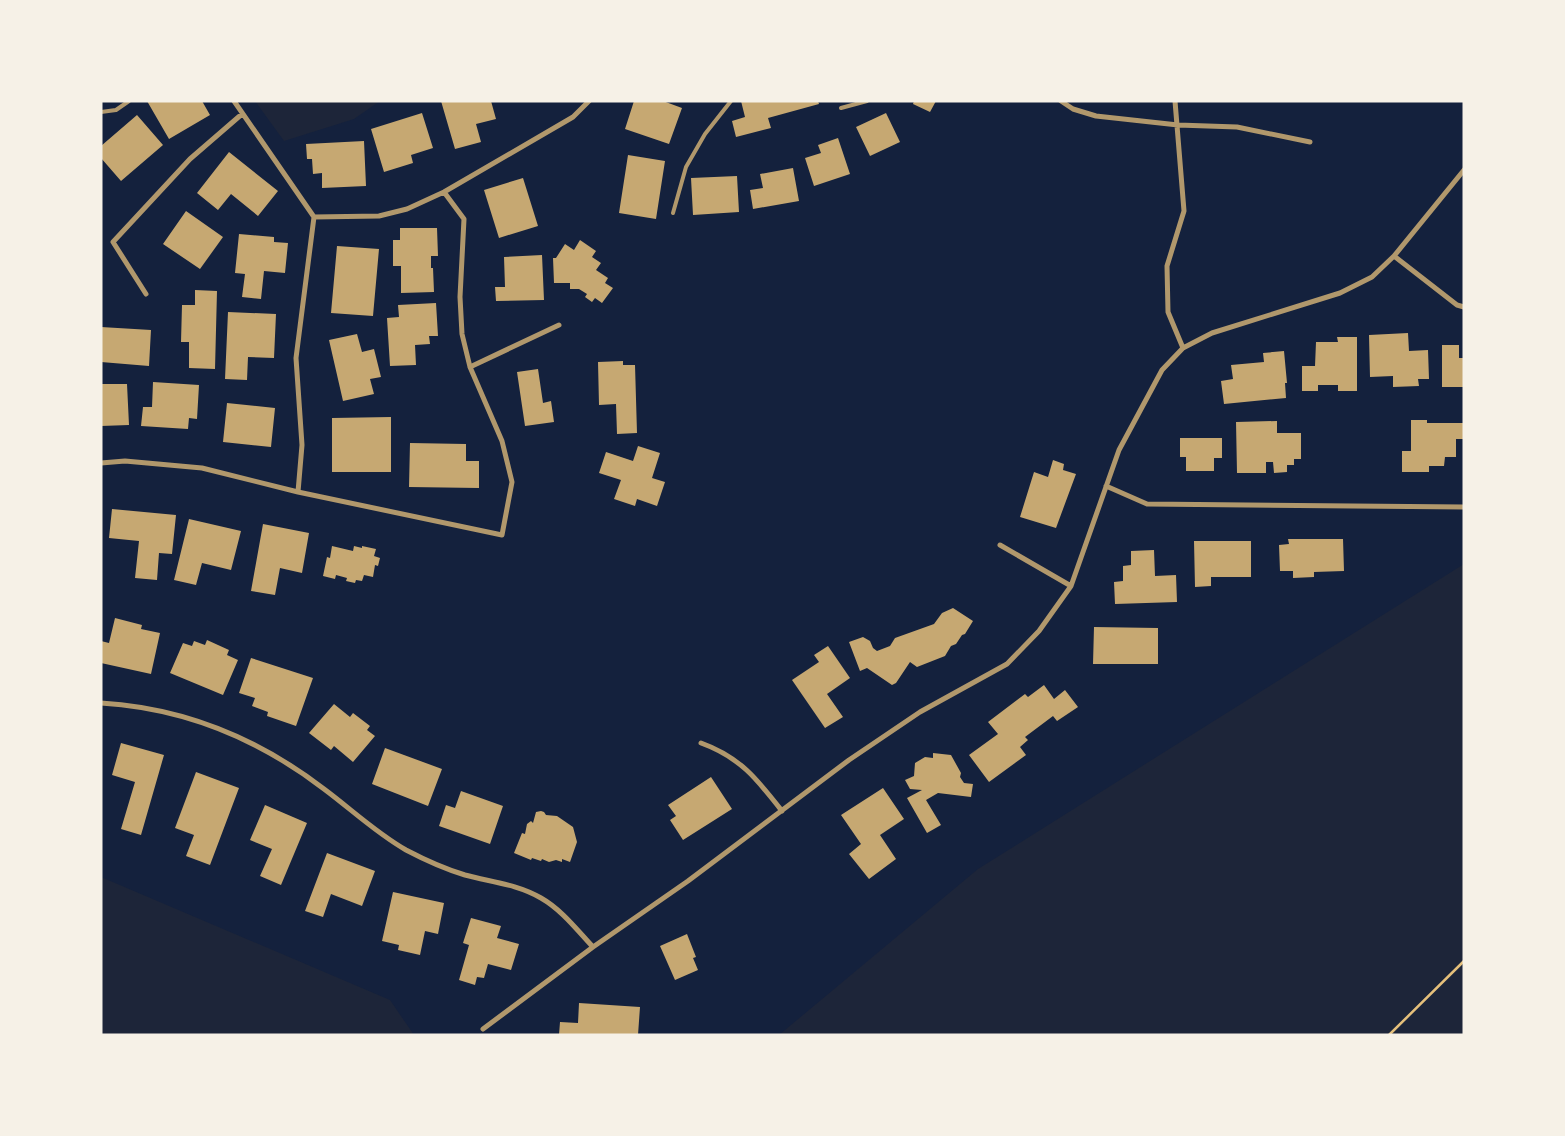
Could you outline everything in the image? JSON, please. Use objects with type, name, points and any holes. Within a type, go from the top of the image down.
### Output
[{"type":"street","points":[[234,101],[314,217],[296,358],[302,445],[298,492]]},
{"type":"street","points":[[314,217],[379,216],[407,209],[444,192],[573,117],[589,101]]},
{"type":"street","points":[[1061,101],[1073,109],[1096,116],[1178,125],[1237,126],[1310,142]]},
{"type":"street","points":[[1175,101],[1184,211],[1167,266],[1168,312],[1183,348]]},
{"type":"street","points":[[146,294],[113,242],[190,159],[242,114]]},
{"type":"street","points":[[483,1029],[593,947],[688,881],[849,760],[920,712],[1007,664],[1040,631],[1071,586],[1118,450],[1162,370],[1183,348],[1212,333],[1340,293],[1372,277],[1394,256],[1464,170]]},
{"type":"street","points":[[101,463],[124,461],[202,468],[298,492],[502,535],[512,482],[502,441],[470,367],[462,334],[460,297],[464,219],[444,192]]},
{"type":"street","points":[[1394,256],[1457,305],[1464,307]]},
{"type":"street","points":[[470,367],[559,325]]},
{"type":"street","points":[[1106,486],[1147,504],[1464,507]]},
{"type":"street","points":[[1000,545],[1071,586]]},
{"type":"street","points":[[101,703],[166,712],[209,724],[250,742],[288,763],[325,789],[378,832],[405,850],[434,864],[464,875],[514,886],[542,899],[562,914],[593,947]]},
{"type":"street","points":[[701,743],[712,747],[741,764],[757,779],[782,810]]},
{"type":"lane","points":[[101,112],[116,110],[129,101]]},
{"type":"lane","points":[[673,214],[686,167],[705,134],[731,101]]},
{"type":"lane","points":[[841,108],[867,101]]},
{"type":"path","points":[[1389,1035],[1464,961]]},
{"type":"shaded area","points":[[255,101],[380,101],[354,119],[284,141]]},
{"type":"shaded area","points":[[1464,564],[1464,1035],[779,1035],[978,869]]},
{"type":"shaded area","points":[[101,877],[390,1000],[414,1035],[101,1035]]},
{"type":"building","points":[[147,101],[202,101],[210,115],[169,139]]},
{"type":"building","points":[[441,101],[491,101],[496,119],[476,124],[481,142],[455,149]]},
{"type":"building","points":[[634,101],[663,101],[682,108],[669,144],[625,129]]},
{"type":"building","points":[[741,101],[818,101],[819,104],[768,118],[771,128],[736,137],[732,121],[745,117]]},
{"type":"building","points":[[914,101],[936,101],[930,112],[913,104]]},
{"type":"building","points":[[422,113],[433,148],[411,155],[413,163],[384,172],[371,129]]},
{"type":"building","points":[[886,113],[900,142],[870,156],[856,127]]},
{"type":"building","points":[[137,115],[163,145],[121,181],[101,158],[101,146]]},
{"type":"building","points":[[838,138],[850,174],[814,186],[805,158],[821,153],[818,145]]},
{"type":"building","points":[[364,141],[366,186],[322,188],[322,173],[313,174],[312,159],[307,159],[306,144]]},
{"type":"building","points":[[229,152],[278,191],[258,216],[231,194],[218,210],[197,193]]},
{"type":"building","points":[[628,155],[665,161],[656,219],[619,213]]},
{"type":"building","points":[[793,168],[799,201],[753,209],[750,190],[763,188],[760,174]]},
{"type":"building","points":[[737,176],[739,212],[693,215],[691,178]]},
{"type":"building","points":[[523,178],[538,226],[499,238],[484,190]]},
{"type":"building","points":[[186,211],[223,237],[200,269],[163,244]]},
{"type":"building","points":[[400,228],[437,228],[438,256],[431,256],[434,292],[401,293],[401,266],[393,266],[393,240],[400,240]]},
{"type":"building","points":[[239,234],[274,237],[274,242],[288,243],[285,273],[264,271],[261,299],[242,297],[245,274],[235,273]]},
{"type":"building","points":[[580,240],[596,251],[592,257],[601,263],[596,270],[608,278],[605,283],[613,288],[602,303],[595,298],[592,302],[585,297],[587,294],[579,289],[570,289],[570,283],[554,283],[553,258],[556,258],[565,244],[574,250]]},
{"type":"building","points":[[337,246],[379,249],[373,316],[331,313]]},
{"type":"building","points":[[542,255],[544,300],[496,301],[495,287],[505,287],[504,257]]},
{"type":"building","points":[[195,290],[217,291],[215,369],[189,368],[189,342],[181,342],[182,305],[195,305]]},
{"type":"building","points":[[436,303],[438,336],[429,336],[430,344],[415,345],[416,365],[390,366],[387,318],[399,317],[398,305]]},
{"type":"building","points":[[228,312],[276,314],[274,358],[248,357],[247,380],[225,379]]},
{"type":"building","points":[[101,327],[151,330],[149,366],[101,362]]},
{"type":"building","points":[[1408,333],[1409,351],[1428,350],[1429,379],[1418,379],[1419,386],[1393,387],[1393,376],[1370,377],[1369,335]]},
{"type":"building","points":[[357,334],[362,352],[374,349],[381,377],[370,379],[374,394],[343,401],[329,340]]},
{"type":"building","points":[[1337,337],[1357,337],[1357,391],[1338,391],[1338,385],[1318,385],[1318,391],[1302,391],[1302,366],[1315,366],[1316,342],[1338,342]]},
{"type":"building","points":[[1442,345],[1459,345],[1459,358],[1464,358],[1464,387],[1442,387]]},
{"type":"building","points":[[1284,351],[1287,383],[1285,383],[1286,398],[1224,404],[1221,381],[1233,379],[1231,365],[1264,362],[1263,353]]},
{"type":"building","points":[[623,361],[623,365],[635,365],[637,433],[617,434],[616,404],[599,405],[598,362]]},
{"type":"building","points":[[538,369],[543,403],[551,401],[554,422],[525,426],[517,372]]},
{"type":"building","points":[[153,382],[199,385],[197,419],[189,418],[188,429],[141,426],[143,407],[152,407]]},
{"type":"building","points":[[101,384],[127,384],[129,425],[101,426]]},
{"type":"building","points":[[227,403],[275,408],[271,447],[223,442]]},
{"type":"building","points":[[391,417],[391,472],[332,472],[332,418]]},
{"type":"building","points":[[1411,420],[1427,420],[1427,423],[1464,423],[1464,439],[1456,439],[1456,457],[1445,457],[1444,466],[1429,466],[1429,472],[1402,472],[1402,451],[1411,451]]},
{"type":"building","points":[[1277,421],[1277,433],[1301,433],[1301,459],[1294,459],[1294,465],[1287,465],[1287,472],[1274,473],[1273,462],[1266,462],[1266,473],[1237,473],[1236,422]]},
{"type":"building","points":[[1180,438],[1222,438],[1222,458],[1214,458],[1214,471],[1186,471],[1186,457],[1180,457]]},
{"type":"building","points":[[410,443],[466,444],[466,461],[479,461],[479,488],[409,487]]},
{"type":"building","points":[[638,446],[660,453],[652,478],[665,482],[657,506],[637,499],[635,506],[614,499],[621,480],[599,473],[606,452],[633,461]]},
{"type":"building","points":[[1053,460],[1064,464],[1063,470],[1076,474],[1056,528],[1020,517],[1034,472],[1048,477]]},
{"type":"building","points":[[112,509],[176,515],[172,554],[159,553],[157,580],[135,578],[139,541],[109,538]]},
{"type":"building","points":[[189,519],[241,531],[231,570],[202,563],[196,585],[174,580]]},
{"type":"building","points":[[263,524],[309,533],[302,573],[280,568],[275,595],[251,591]]},
{"type":"building","points":[[1288,539],[1343,539],[1344,571],[1314,572],[1314,577],[1293,578],[1293,571],[1280,571],[1279,545],[1289,544]]},
{"type":"building","points":[[1194,541],[1251,541],[1251,577],[1211,577],[1211,586],[1195,587]]},
{"type":"building","points":[[332,546],[353,551],[354,546],[376,549],[374,556],[380,558],[378,566],[375,565],[373,577],[364,575],[362,581],[356,580],[355,583],[346,581],[347,578],[336,575],[335,579],[323,576],[327,557],[330,558]]},
{"type":"building","points":[[1154,550],[1155,576],[1176,575],[1177,602],[1115,604],[1114,582],[1123,581],[1123,566],[1131,565],[1131,551]]},
{"type":"building","points":[[953,608],[973,621],[965,634],[962,635],[956,644],[951,646],[945,656],[917,667],[910,662],[896,683],[892,685],[867,668],[860,671],[849,642],[863,637],[870,641],[873,648],[877,651],[890,646],[895,638],[934,624],[942,613]]},
{"type":"building","points":[[115,618],[142,625],[141,629],[160,633],[151,674],[101,663],[101,641],[109,643]]},
{"type":"building","points":[[1094,627],[1158,628],[1158,664],[1093,664]]},
{"type":"building","points":[[207,640],[229,650],[227,655],[238,660],[223,695],[170,673],[183,643],[192,646],[194,641],[205,645]]},
{"type":"building","points":[[828,646],[850,678],[827,694],[843,717],[825,728],[792,680],[819,662],[814,655]]},
{"type":"building","points":[[251,658],[313,678],[296,726],[267,716],[268,712],[252,706],[255,698],[239,693]]},
{"type":"building","points":[[1044,685],[1054,699],[1065,690],[1078,707],[1057,721],[1053,716],[1025,737],[1028,740],[1020,747],[1026,755],[989,782],[969,755],[998,734],[988,722],[1025,694],[1028,697]]},
{"type":"building","points":[[334,704],[350,717],[353,713],[370,726],[367,730],[375,736],[353,762],[334,746],[331,750],[309,733]]},
{"type":"building","points":[[121,743],[164,755],[141,835],[121,829],[135,782],[112,775]]},
{"type":"building","points":[[385,748],[442,769],[428,806],[372,784]]},
{"type":"building","points":[[933,753],[951,755],[964,783],[973,784],[971,797],[938,793],[926,800],[941,825],[927,833],[907,798],[922,790],[910,789],[905,780],[914,776],[915,763],[925,757],[933,758]]},
{"type":"building","points":[[196,772],[239,788],[210,865],[186,856],[194,835],[175,828]]},
{"type":"building","points":[[711,777],[732,809],[683,840],[670,820],[676,816],[668,805]]},
{"type":"building","points":[[883,788],[904,819],[880,835],[896,859],[869,879],[849,854],[861,844],[841,815]]},
{"type":"building","points":[[461,791],[503,806],[490,844],[439,826],[446,805],[455,808]]},
{"type":"building","points":[[265,805],[307,823],[281,885],[260,876],[272,849],[250,840]]},
{"type":"building","points":[[541,811],[546,815],[557,816],[573,827],[577,842],[570,862],[562,859],[562,862],[556,860],[549,862],[542,859],[541,861],[532,858],[531,860],[514,853],[522,833],[525,834],[527,824],[531,821],[533,823],[536,812]]},
{"type":"building","points":[[327,853],[375,871],[362,906],[331,894],[323,917],[305,911]]},
{"type":"building","points":[[393,892],[444,903],[438,934],[425,931],[420,955],[398,950],[399,945],[382,941]]},
{"type":"building","points":[[471,918],[501,926],[497,938],[519,944],[511,970],[488,964],[484,978],[477,977],[475,985],[459,980],[469,945],[463,943]]},
{"type":"building","points":[[687,934],[696,957],[693,958],[698,970],[675,980],[660,946]]},
{"type":"building","points":[[579,1003],[640,1007],[638,1035],[559,1035],[560,1022],[578,1023]]}]
